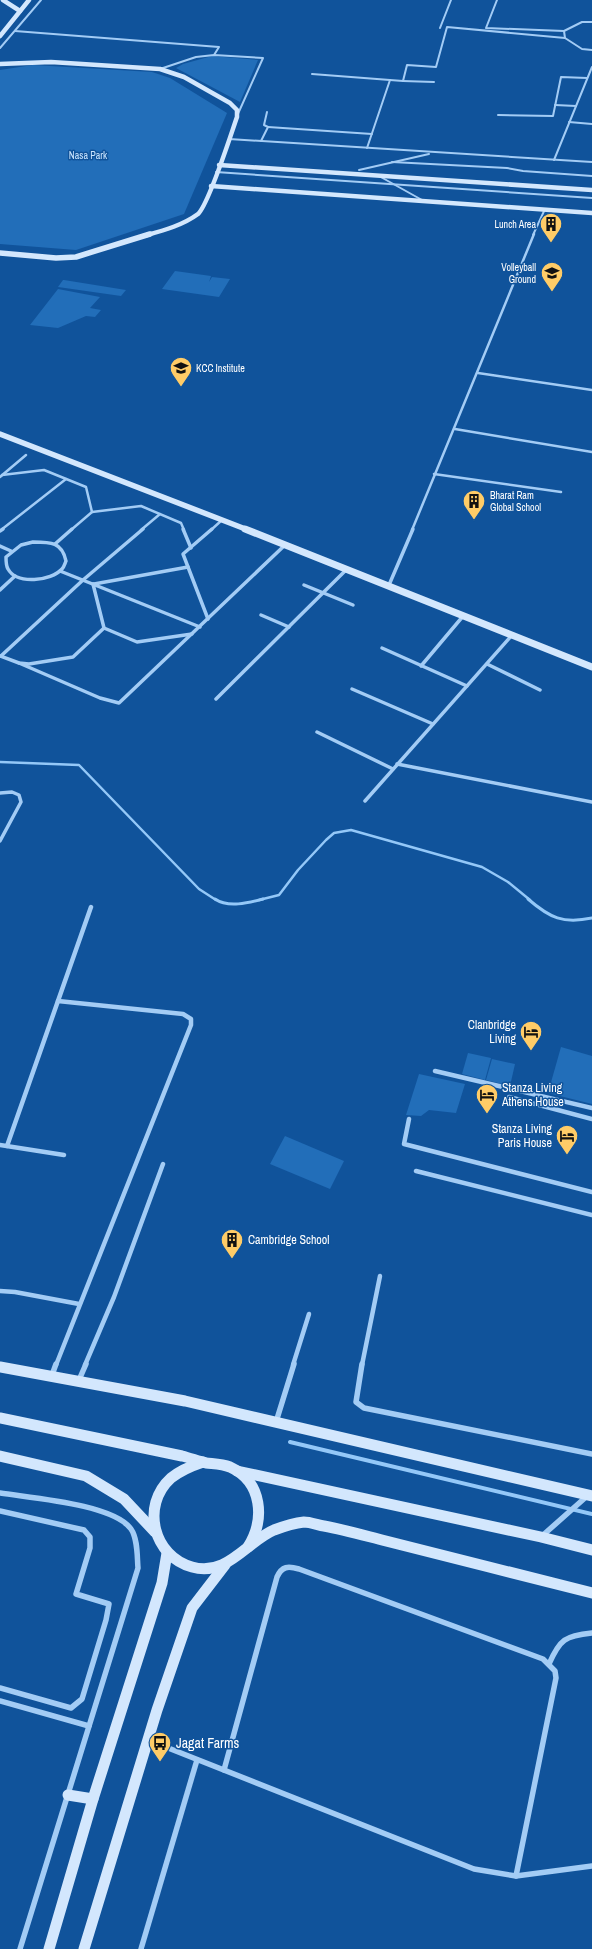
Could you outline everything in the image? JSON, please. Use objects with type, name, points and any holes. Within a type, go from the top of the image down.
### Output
[{"type":"street","points":[[0,5],[4,0],[20,11]]},
{"type":"street","points":[[0,36],[29,0]]},
{"type":"street","points":[[0,48],[41,0]]},
{"type":"street","points":[[440,28],[451,0]]},
{"type":"street","points":[[498,0],[486,28],[564,31],[582,22],[592,22]]},
{"type":"street","points":[[403,81],[407,65],[436,67],[447,27],[565,38],[582,49],[592,50]]},
{"type":"street","points":[[15,31],[219,47],[214,55]]},
{"type":"street","points":[[564,31],[565,38]]},
{"type":"street","points":[[0,253],[56,258],[76,257],[177,226],[192,219],[199,213],[221,163],[237,117],[263,58],[214,55],[196,57],[160,69]]},
{"type":"street","points":[[0,64],[51,62],[160,69],[184,77],[230,103],[237,110],[237,117]]},
{"type":"street","points":[[554,160],[592,68]]},
{"type":"street","points":[[312,74],[434,82]]},
{"type":"street","points":[[498,115],[553,116],[561,77],[587,78]]},
{"type":"street","points":[[367,148],[390,80]]},
{"type":"street","points":[[555,105],[576,106]]},
{"type":"street","points":[[267,112],[264,125],[268,127],[372,134]]},
{"type":"street","points":[[569,122],[592,124]]},
{"type":"street","points":[[261,141],[268,127]]},
{"type":"street","points":[[229,139],[592,162]]},
{"type":"street","points":[[359,170],[434,152]]},
{"type":"street","points":[[392,162],[442,166],[507,168],[523,171],[592,176]]},
{"type":"street","points":[[221,163],[359,170],[592,186]]},
{"type":"street","points":[[221,163],[592,190]]},
{"type":"street","points":[[216,172],[450,188],[485,193],[536,194],[592,198]]},
{"type":"street","points":[[377,175],[423,200]]},
{"type":"street","points":[[211,186],[592,213]]},
{"type":"street","points":[[388,585],[478,372],[522,260],[545,209]]},
{"type":"street","points":[[478,372],[592,390]]},
{"type":"street","points":[[454,429],[592,452]]},
{"type":"street","points":[[0,434],[42,449],[346,570],[464,614],[592,667]]},
{"type":"street","points":[[1,476],[26,455]]},
{"type":"street","points":[[1,476],[44,470],[86,487],[92,512]]},
{"type":"street","points":[[434,474],[561,492]]},
{"type":"street","points":[[0,531],[66,479]]},
{"type":"street","points":[[55,544],[92,512],[141,506],[181,523],[191,548]]},
{"type":"street","points":[[160,514],[83,580],[1,656],[100,698],[119,703],[285,546]]},
{"type":"street","points":[[208,619],[184,554],[222,520]]},
{"type":"street","points":[[33,542],[55,544],[63,549],[67,556],[65,564],[60,571],[38,579],[26,579],[16,576],[8,571],[4,564],[6,557],[11,551],[21,545],[33,542]]},
{"type":"street","points":[[0,546],[11,551]]},
{"type":"street","points":[[93,584],[188,567]]},
{"type":"street","points":[[216,699],[346,570]]},
{"type":"street","points":[[60,571],[200,627]]},
{"type":"street","points":[[0,590],[16,576]]},
{"type":"street","points":[[93,584],[104,628]]},
{"type":"street","points":[[304,585],[353,605]]},
{"type":"street","points":[[421,666],[464,614]]},
{"type":"street","points":[[261,615],[289,628]]},
{"type":"street","points":[[104,628],[137,642],[192,634]]},
{"type":"street","points":[[19,663],[29,664],[73,657],[104,628]]},
{"type":"street","points":[[364,801],[513,634]]},
{"type":"street","points":[[382,648],[467,686]]},
{"type":"street","points":[[487,664],[540,690]]},
{"type":"street","points":[[352,689],[433,724]]},
{"type":"street","points":[[317,732],[393,769]]},
{"type":"street","points":[[397,764],[592,802]]},
{"type":"street","points":[[0,793],[16,793],[19,795],[21,802],[0,841]]},
{"type":"street","points":[[6,1146],[91,907]]},
{"type":"street","points":[[52,1376],[79,1304],[191,1025],[191,1019],[182,1014],[58,1001]]},
{"type":"street","points":[[435,1070],[592,1108]]},
{"type":"street","points":[[509,1097],[592,1119]]},
{"type":"street","points":[[409,1119],[404,1144],[592,1192]]},
{"type":"street","points":[[0,1145],[64,1155]]},
{"type":"street","points":[[79,1381],[114,1297],[163,1164]]},
{"type":"street","points":[[416,1171],[592,1215]]},
{"type":"street","points":[[380,1276],[356,1397],[359,1405],[364,1408],[592,1454]]},
{"type":"street","points":[[0,1290],[79,1304]]},
{"type":"street","points":[[276,1422],[309,1314]]},
{"type":"street","points":[[0,1367],[185,1401],[590,1496]]},
{"type":"street","points":[[0,1418],[182,1456],[203,1462],[222,1464],[237,1471],[541,1536],[592,1550]]},
{"type":"street","points":[[0,1456],[86,1476],[124,1498],[155,1532]]},
{"type":"street","points":[[203,1462],[185,1468],[170,1479],[159,1494],[154,1513],[155,1532],[160,1544],[167,1553],[179,1563],[194,1568],[210,1569],[225,1565],[237,1558],[274,1530],[304,1522],[356,1533],[592,1593]]},
{"type":"street","points":[[237,1471],[250,1482],[258,1498],[259,1510],[256,1533],[247,1549]]},
{"type":"street","points":[[0,1493],[99,1508],[118,1518],[131,1529],[136,1541],[138,1568],[20,1949]]},
{"type":"street","points":[[541,1536],[578,1504],[590,1496]]},
{"type":"street","points":[[0,1511],[84,1530],[90,1537],[90,1548],[76,1594],[109,1604],[106,1620],[82,1699],[71,1708],[0,1688]]},
{"type":"street","points":[[49,1949],[93,1799],[162,1583],[167,1553]]},
{"type":"street","points":[[84,1949],[148,1740],[192,1608],[225,1565]]},
{"type":"street","points":[[224,1770],[278,1572],[284,1567],[289,1566],[299,1569],[543,1659],[550,1664],[555,1671],[556,1678],[516,1876]]},
{"type":"street","points":[[550,1664],[558,1643],[570,1635],[592,1633]]},
{"type":"street","points":[[0,1701],[89,1726]]},
{"type":"street","points":[[148,1740],[474,1869],[516,1876],[592,1866]]},
{"type":"street","points":[[141,1949],[197,1760]]},
{"type":"street","points":[[68,1795],[93,1799]]},
{"type":"green space","points":[[212,56],[258,60],[240,102],[176,68],[183,64]]},
{"type":"green space","name":"Nasa Park","points":[[33,65],[152,72],[170,78],[227,113],[184,214],[76,250],[0,244],[0,70]]},
{"type":"green space","points":[[175,271],[211,276],[209,282],[212,277],[230,279],[219,297],[162,289]]},
{"type":"green space","points":[[63,280],[126,290],[121,296],[58,287]]},
{"type":"green space","points":[[58,289],[100,297],[90,308],[101,310],[95,317],[86,316],[58,328],[30,325]]},
{"type":"green space","points":[[561,1047],[592,1056],[592,1104],[548,1093]]},
{"type":"green space","points":[[468,1053],[491,1058],[485,1080],[462,1074]]},
{"type":"green space","points":[[492,1059],[515,1064],[510,1086],[486,1080]]},
{"type":"green space","points":[[419,1074],[465,1084],[456,1113],[429,1110],[421,1116],[406,1115]]},
{"type":"green space","points":[[285,1136],[344,1161],[330,1189],[270,1164]]},
{"type":"waterway","points":[[0,762],[79,765],[199,889],[216,900]]},
{"type":"waterway","points":[[263,899],[279,895],[298,870],[334,833],[351,830],[482,867],[508,882],[530,900]]},
{"type":"waterway","points":[[215,899],[220,902],[232,904],[263,899]]},
{"type":"waterway","points":[[259,900],[263,899]]},
{"type":"waterway","points":[[528,899],[543,911],[557,918],[565,920],[582,920],[592,918]]},
{"type":"waterway","points":[[290,1442],[592,1514]]},
{"type":"place","name":"Lunch Area","points":[[551,244]]},
{"type":"place","name":"Volleyball Ground","points":[[552,292]]},
{"type":"place","name":"KCC Institute","points":[[181,388]]},
{"type":"place","name":"Bharat Ram Global School","points":[[474,520]]},
{"type":"place","name":"Clanbridge Living","points":[[531,1052]]},
{"type":"place","name":"Stanza Living Athens House","points":[[487,1114]]},
{"type":"place","name":"Stanza Living Paris House","points":[[567,1156]]},
{"type":"place","name":"Cambridge School","points":[[232,1260]]},
{"type":"place","name":"Jagat Farms","points":[[160,1762]]}]
